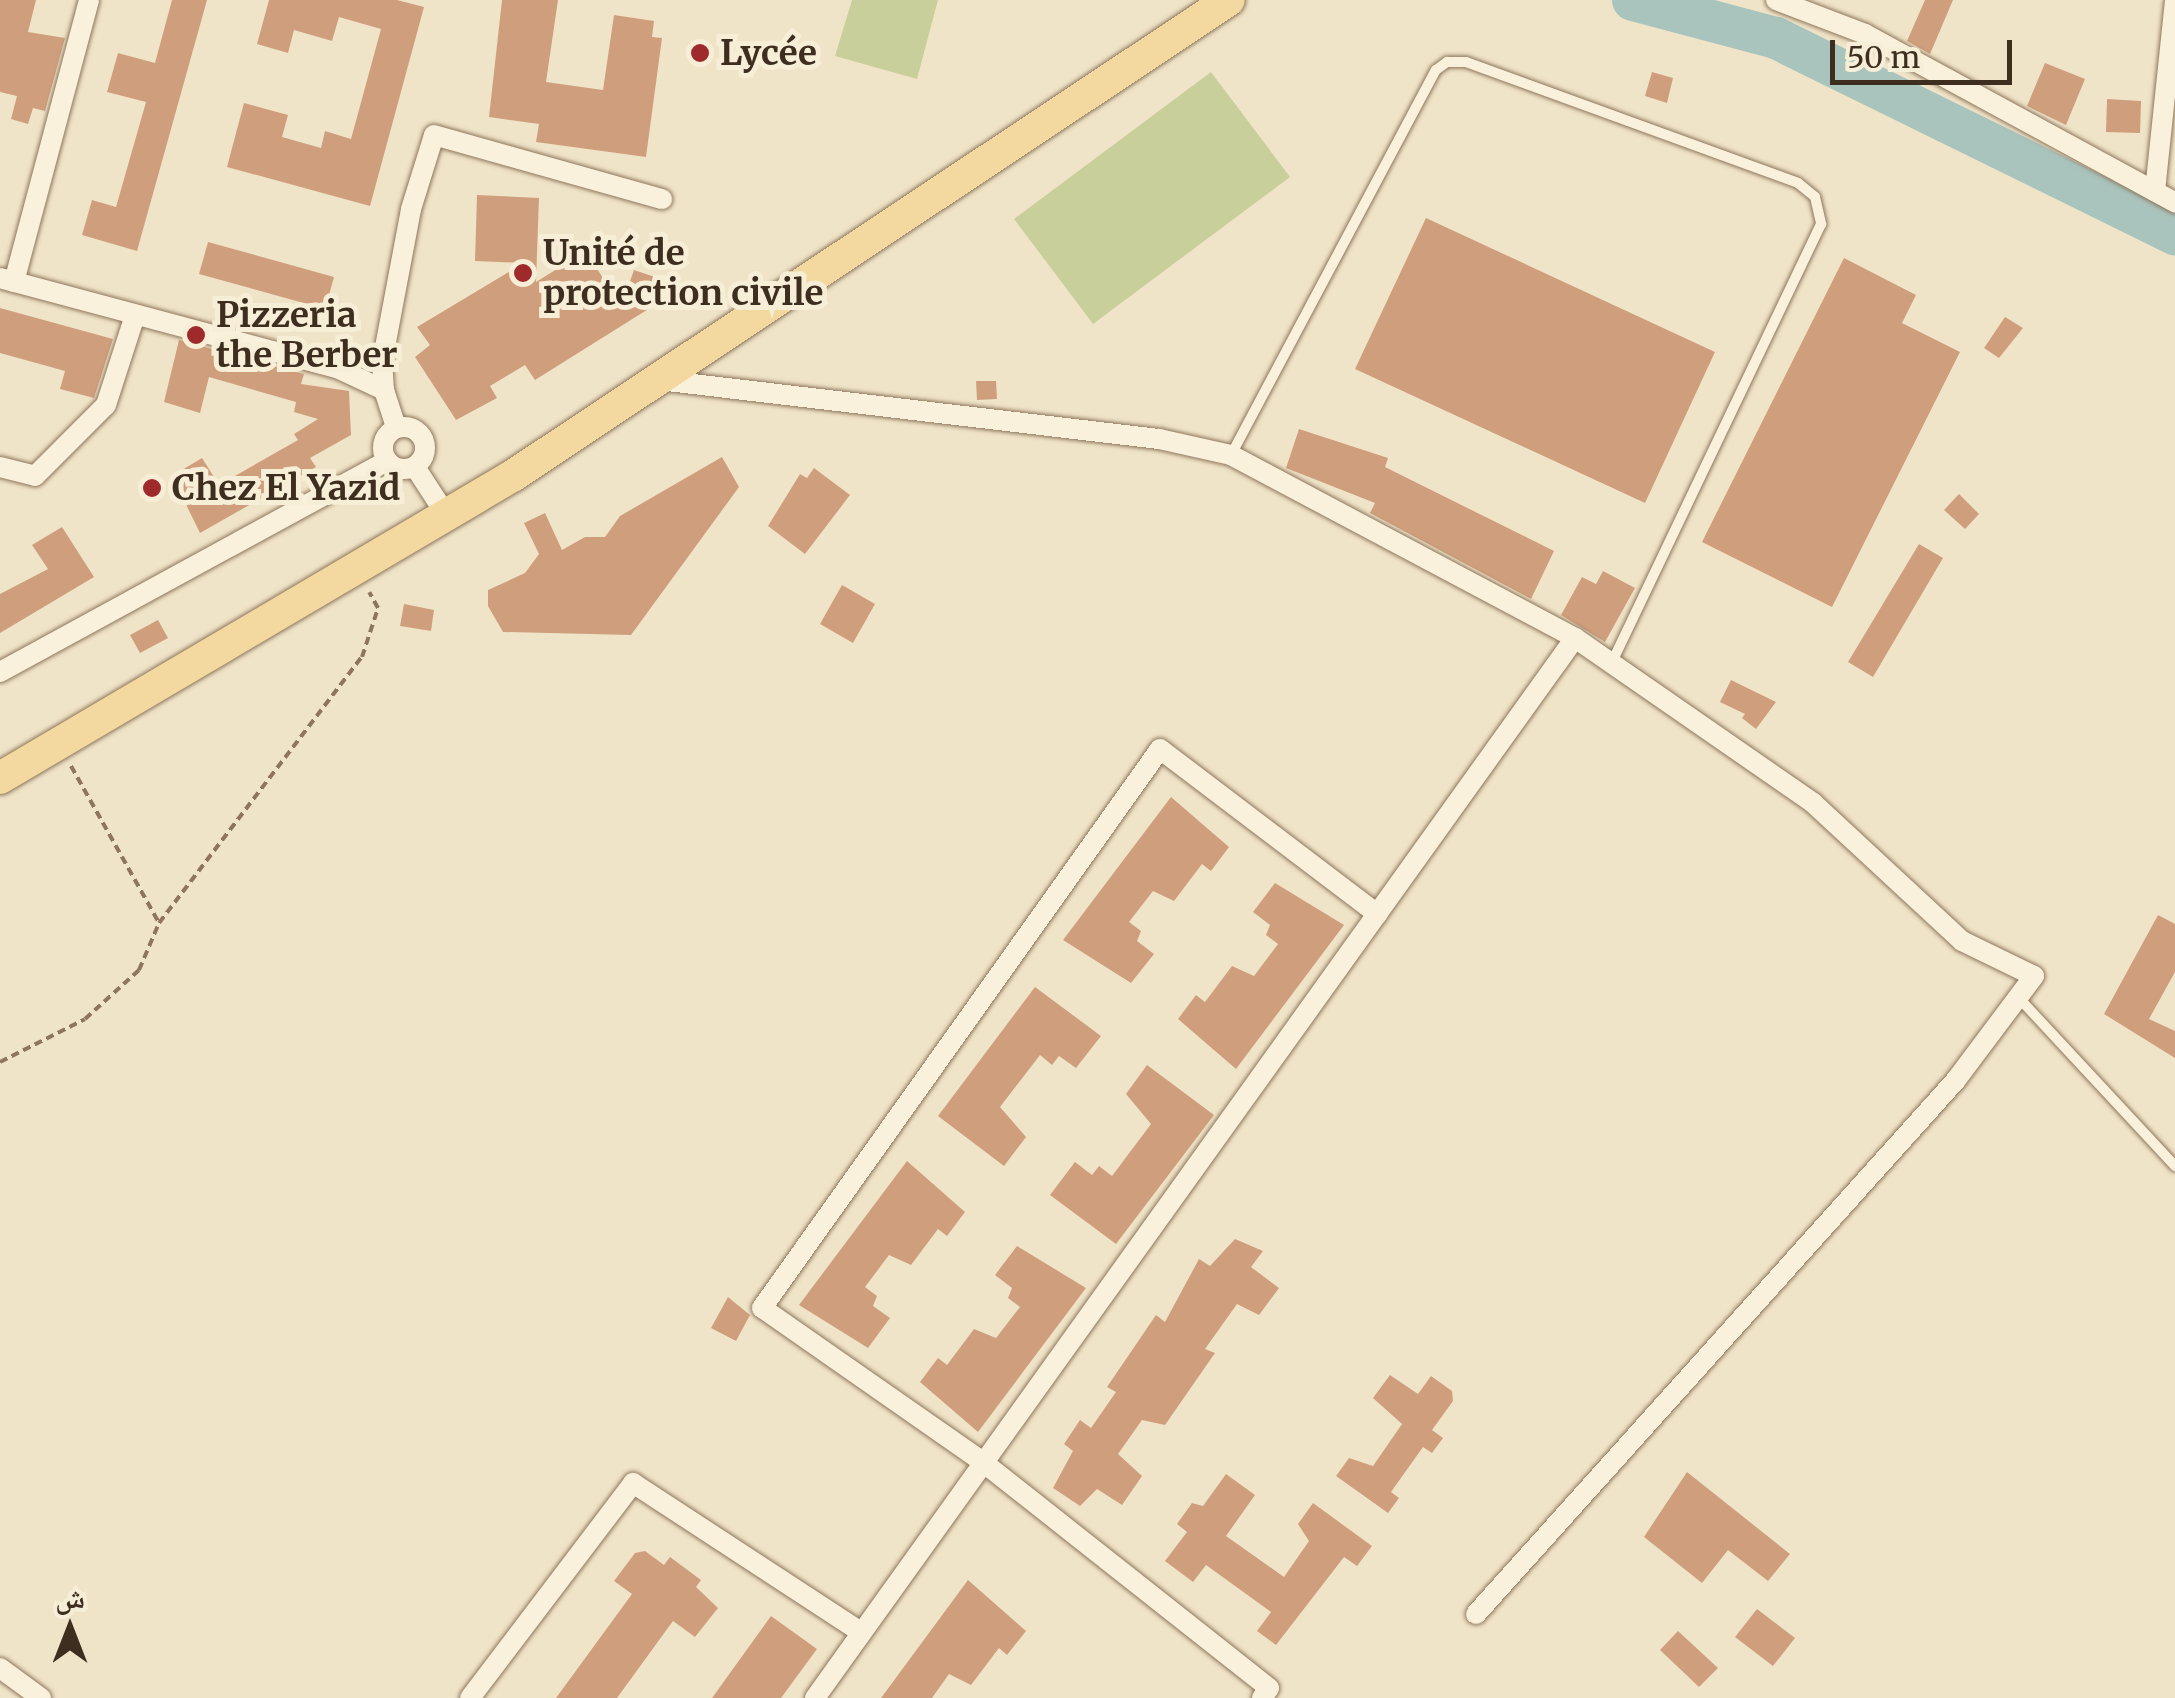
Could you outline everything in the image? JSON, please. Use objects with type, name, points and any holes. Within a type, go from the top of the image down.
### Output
[{"type":"main road","points":[[0,778],[447,516],[659,380],[1229,0]]},
{"type":"street","points":[[89,0],[7,280],[339,370],[384,390]]},
{"type":"street","points":[[1776,0],[1865,34],[2175,202]]},
{"type":"street","points":[[2155,192],[2175,2]]},
{"type":"street","points":[[396,428],[384,390],[382,364],[411,209],[434,135],[662,199]]},
{"type":"street","points":[[0,467],[35,476],[106,406],[135,314]]},
{"type":"street","points":[[659,380],[1159,439],[1230,455],[1575,638],[1813,803],[1962,941],[2034,976],[1956,1080],[1476,1614]]},
{"type":"street","points":[[386,461],[383,442],[396,428],[410,427],[424,441],[414,467]]},
{"type":"street","points":[[386,461],[400,469],[414,467]]},
{"type":"street","points":[[0,672],[386,461]]},
{"type":"street","points":[[414,467],[447,516]]},
{"type":"street","points":[[815,1698],[1575,638]]},
{"type":"street","points":[[1262,1698],[1269,1688],[983,1462],[762,1308],[1160,749],[1377,914]]},
{"type":"street","points":[[470,1698],[632,1483],[861,1632]]},
{"type":"street","points":[[0,1668],[41,1698]]},
{"type":"lane","points":[[1230,455],[1436,70],[1446,62],[1466,62],[1798,183],[1816,197],[1821,224],[1612,664]]},
{"type":"lane","points":[[2018,997],[2175,1166]]},
{"type":"path","points":[[0,1062],[86,1018],[139,970],[160,923],[362,657],[378,608],[356,570]]},
{"type":"path","points":[[59,745],[160,923]]},
{"type":"green space","points":[[852,0],[938,0],[917,79],[835,56]]},
{"type":"green space","points":[[1211,72],[1290,177],[1093,324],[1014,219]]},
{"type":"building","points":[[0,0],[36,0],[28,32],[65,38],[45,111],[33,108],[28,124],[11,119],[17,96],[0,92]]},
{"type":"building","points":[[172,0],[207,0],[137,251],[82,235],[92,200],[116,207],[146,102],[107,92],[118,53],[155,63]]},
{"type":"building","points":[[269,0],[397,0],[424,7],[370,206],[227,167],[244,103],[288,115],[282,137],[321,148],[325,131],[351,139],[381,29],[339,17],[332,41],[294,30],[288,53],[257,44]]},
{"type":"building","points":[[502,0],[558,0],[546,82],[603,90],[614,15],[654,21],[652,37],[662,38],[646,157],[536,142],[539,124],[489,117]]},
{"type":"building","points":[[1925,0],[1953,0],[1930,54],[1907,41]]},
{"type":"building","points":[[2045,63],[2085,79],[2066,125],[2027,106]]},
{"type":"building","points":[[1652,72],[1673,78],[1667,103],[1645,96]]},
{"type":"building","points":[[2107,99],[2141,101],[2140,133],[2106,132]]},
{"type":"building","points":[[477,195],[539,198],[536,282],[586,251],[621,307],[634,270],[661,279],[650,308],[535,380],[525,365],[490,386],[497,398],[456,420],[415,357],[430,345],[417,327],[524,263],[475,261]]},
{"type":"building","points":[[1426,218],[1715,352],[1645,503],[1355,369]]},
{"type":"building","points":[[208,242],[334,277],[325,309],[199,274]]},
{"type":"building","points":[[1844,258],[1916,295],[1902,323],[1960,352],[1832,607],[1702,542]]},
{"type":"building","points":[[0,308],[113,339],[94,398],[60,389],[65,371],[0,353]]},
{"type":"building","points":[[2005,317],[2023,328],[1999,358],[1984,348]]},
{"type":"building","points":[[179,340],[304,374],[301,384],[349,391],[351,435],[310,458],[316,467],[200,533],[172,476],[202,458],[219,485],[298,440],[294,434],[318,419],[294,412],[296,402],[209,377],[200,413],[164,402]]},
{"type":"building","points":[[976,381],[996,381],[997,399],[977,400]]},
{"type":"building","points":[[1299,429],[1388,458],[1385,467],[1554,551],[1531,599],[1370,513],[1375,503],[1286,468]]},
{"type":"building","points":[[722,457],[739,487],[631,635],[503,632],[488,606],[488,590],[525,573],[539,554],[524,523],[545,513],[562,550],[585,537],[605,537],[620,516]]},
{"type":"building","points":[[814,468],[850,495],[805,554],[768,526],[800,474],[807,478]]},
{"type":"building","points":[[1959,494],[1979,514],[1965,529],[1944,510]]},
{"type":"building","points":[[62,527],[94,577],[0,633],[0,594],[48,569],[32,545]]},
{"type":"building","points":[[1919,544],[1943,558],[1873,677],[1848,662]]},
{"type":"building","points":[[1603,571],[1635,588],[1605,642],[1561,615],[1582,577],[1596,584]]},
{"type":"building","points":[[842,585],[875,604],[853,643],[820,624]]},
{"type":"building","points":[[404,604],[434,610],[431,631],[400,626]]},
{"type":"building","points":[[158,620],[168,638],[140,653],[130,635]]},
{"type":"building","points":[[1731,680],[1776,702],[1756,729],[1742,718],[1745,714],[1720,702]]},
{"type":"building","points":[[1171,797],[1229,847],[1211,871],[1202,864],[1174,901],[1153,891],[1129,922],[1141,931],[1137,941],[1154,954],[1131,983],[1063,940]]},
{"type":"building","points":[[1275,883],[1344,925],[1236,1069],[1178,1019],[1196,995],[1205,1002],[1232,966],[1254,976],[1278,944],[1266,935],[1270,925],[1253,912]]},
{"type":"building","points":[[2158,915],[2175,924],[2175,972],[2149,1019],[2175,1031],[2175,1058],[2104,1014]]},
{"type":"building","points":[[1035,987],[1101,1036],[1076,1068],[1059,1056],[1052,1065],[1040,1055],[1000,1107],[1026,1137],[1004,1166],[938,1116]]},
{"type":"building","points":[[1147,1065],[1214,1115],[1116,1244],[1050,1195],[1075,1162],[1092,1175],[1099,1166],[1112,1176],[1151,1124],[1126,1094]]},
{"type":"building","points":[[907,1161],[965,1212],[947,1236],[938,1229],[911,1265],[889,1255],[865,1287],[877,1296],[873,1306],[890,1318],[868,1348],[799,1305]]},
{"type":"building","points":[[1235,1239],[1263,1251],[1251,1267],[1279,1288],[1259,1315],[1237,1304],[1205,1349],[1215,1353],[1165,1425],[1142,1420],[1118,1454],[1142,1476],[1122,1505],[1097,1489],[1080,1506],[1053,1488],[1073,1451],[1064,1444],[1080,1420],[1091,1428],[1116,1392],[1107,1387],[1156,1315],[1165,1322],[1199,1259],[1210,1266]]},
{"type":"building","points":[[1017,1246],[1086,1288],[978,1432],[920,1382],[938,1358],[947,1365],[974,1329],[996,1338],[1020,1307],[1008,1298],[1012,1288],[995,1275]]},
{"type":"building","points":[[728,1297],[750,1315],[736,1341],[711,1328]]},
{"type":"building","points":[[1390,1375],[1418,1394],[1431,1376],[1452,1391],[1453,1401],[1432,1430],[1443,1438],[1432,1453],[1423,1447],[1391,1492],[1399,1498],[1388,1513],[1336,1476],[1349,1458],[1373,1466],[1402,1424],[1373,1398]]},
{"type":"building","points":[[1687,1472],[1790,1554],[1768,1581],[1728,1550],[1702,1583],[1644,1537]]},
{"type":"building","points":[[1226,1474],[1255,1495],[1226,1536],[1284,1577],[1309,1541],[1298,1524],[1313,1503],[1372,1546],[1357,1566],[1344,1557],[1276,1645],[1257,1631],[1271,1612],[1206,1565],[1193,1582],[1165,1561],[1187,1532],[1177,1524],[1192,1503],[1203,1506]]},
{"type":"building","points":[[645,1551],[664,1565],[670,1557],[701,1580],[696,1587],[718,1608],[695,1637],[673,1621],[617,1698],[556,1698],[632,1594],[614,1581],[635,1553]]},
{"type":"building","points":[[968,1580],[1026,1631],[1007,1655],[999,1648],[971,1685],[949,1674],[932,1698],[881,1698]]},
{"type":"building","points":[[1757,1609],[1795,1638],[1773,1666],[1735,1637]]},
{"type":"building","points":[[771,1616],[817,1649],[781,1698],[712,1698]]},
{"type":"building","points":[[1678,1631],[1718,1668],[1699,1687],[1660,1650]]},
{"type":"waterway","points":[[1633,0],[1776,38],[2175,234]]},
{"type":"place","name":"Lycée","points":[[700,53]]},
{"type":"place","name":"Unité de protection civile","points":[[523,273]]},
{"type":"place","name":"Pizzeria the Berber","points":[[196,335]]},
{"type":"place","name":"Chez El Yazid","points":[[152,488]]}]
